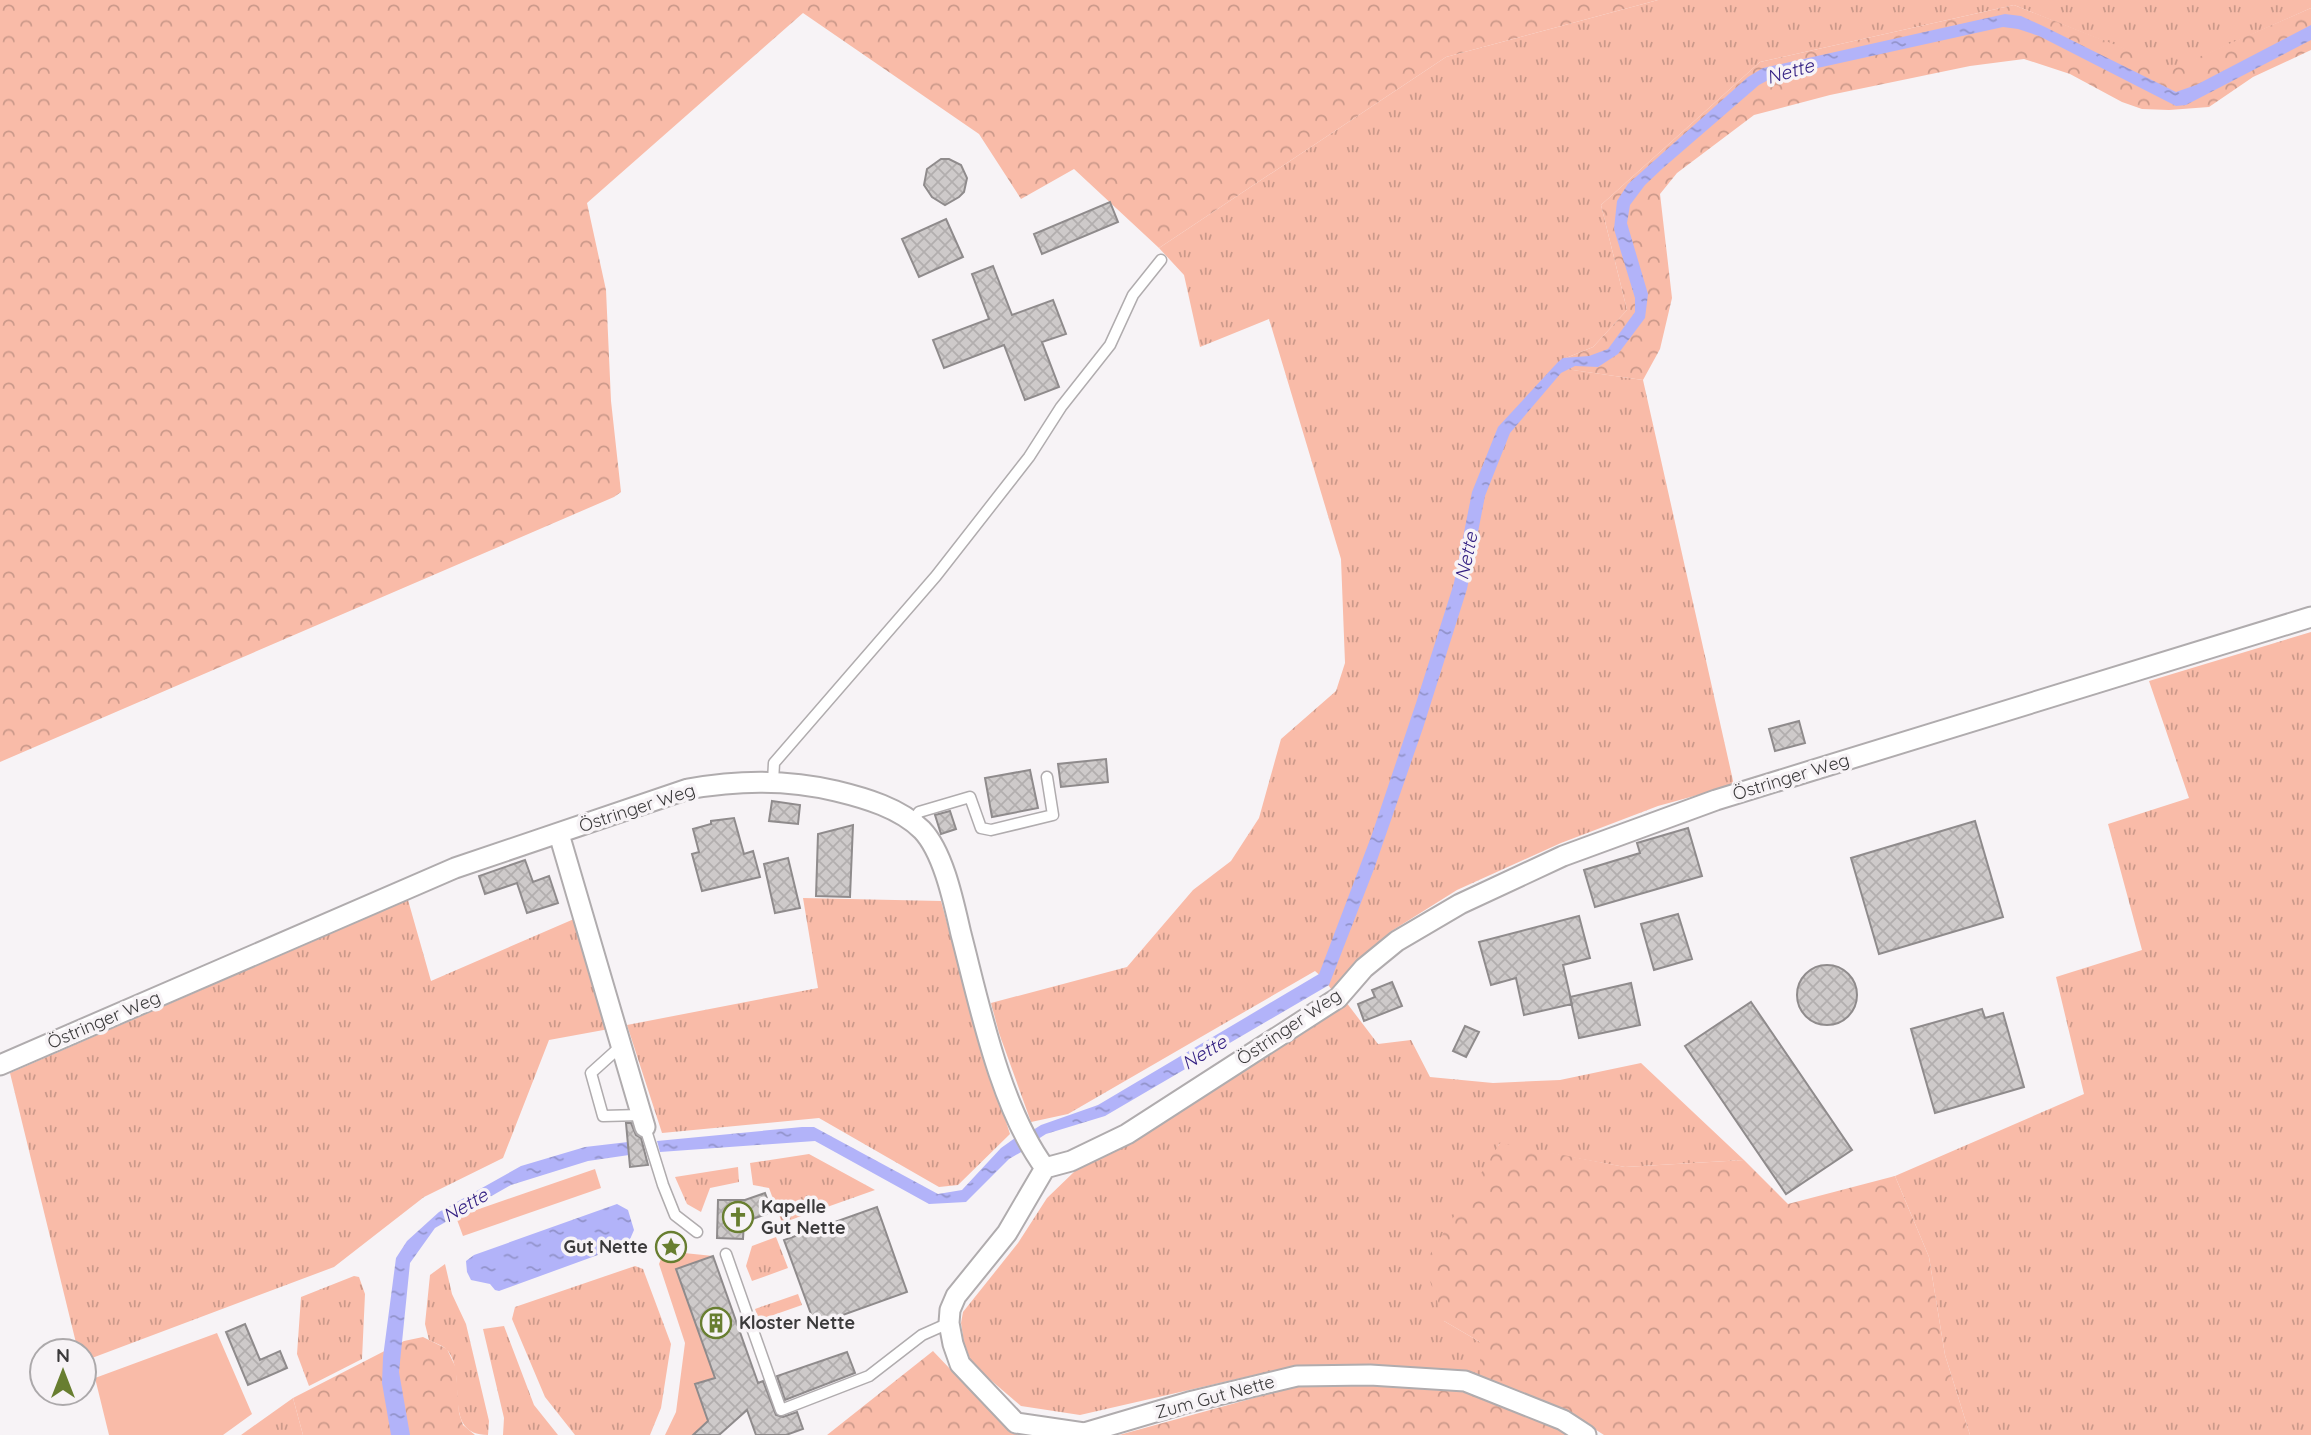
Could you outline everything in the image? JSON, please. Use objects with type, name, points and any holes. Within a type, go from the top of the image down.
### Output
[{"type":"street","name":"Östringer Weg","points":[[0,1065],[455,868],[688,789],[722,783],[773,782],[814,786],[860,797],[886,807],[923,831],[948,881],[988,1035],[1014,1112],[1040,1161],[1071,1161],[1127,1134],[1338,998],[1364,968],[1397,941],[1460,904],[1563,856],[1716,800],[2311,617]]},
{"type":"street","name":"Östringer Weg","points":[[559,834],[643,1121]]},
{"type":"street","points":[[949,1323],[950,1310],[956,1296],[1007,1233],[1040,1161]]},
{"type":"street","name":"Zum Gut Nette","points":[[949,1323],[960,1364],[1016,1423],[1084,1433],[1189,1402],[1297,1376],[1370,1375],[1465,1381],[1563,1420],[1586,1435]]},
{"type":"lane","points":[[773,782],[774,763],[936,576],[1029,457],[1060,407],[1110,345],[1133,295],[1161,260]]},
{"type":"lane","points":[[912,822],[919,812],[970,797],[981,828],[991,830],[1053,815],[1047,777]]},
{"type":"lane","points":[[621,1046],[591,1073],[603,1116],[643,1121]]},
{"type":"lane","name":"Östringer Weg","points":[[643,1121],[655,1162],[676,1215],[697,1232]]},
{"type":"lane","points":[[726,1254],[781,1410],[869,1376],[922,1335],[949,1323]]},
{"type":"green space","points":[[0,0],[1658,0],[1446,57],[1159,248],[1074,169],[1021,199],[979,134],[803,13],[587,203],[606,290],[611,401],[621,492],[0,762]]},
{"type":"green space","points":[[1658,0],[2311,0],[2311,8],[2174,69],[2014,5],[1760,62],[1601,205],[1627,310],[1593,347],[1566,358],[1559,368],[1643,380],[1734,785],[1658,806],[1561,843],[1457,890],[1390,932],[1335,995],[1315,971],[1068,1114],[1031,1122],[991,1003],[1127,967],[1193,890],[1231,861],[1259,818],[1281,739],[1336,691],[1345,663],[1341,559],[1269,319],[1200,347],[1184,275],[1159,248],[1446,57]]},
{"type":"green space","points":[[2014,5],[2174,68],[2311,8],[2311,50],[2253,77],[2209,107],[2142,109],[2122,102],[2070,74],[2024,59],[1970,66],[1830,95],[1754,115],[1677,173],[1660,194],[1672,298],[1660,349],[1643,380],[1558,368],[1566,358],[1593,347],[1627,310],[1601,205],[1760,62]]},
{"type":"green space","points":[[2311,632],[2311,1435],[1970,1435],[1945,1355],[1929,1257],[1895,1176],[2084,1094],[2056,977],[2142,950],[2108,824],[2189,798],[2149,681]]},
{"type":"green space","points":[[803,898],[941,901],[978,1035],[1010,1134],[958,1185],[939,1187],[819,1118],[662,1133],[627,1025],[818,988]]},
{"type":"green space","points":[[408,900],[431,981],[574,919],[609,1029],[549,1040],[503,1158],[424,1197],[334,1267],[98,1356],[98,1337],[75,1337],[10,1073]]},
{"type":"green space","points":[[1346,1002],[1378,1044],[1411,1040],[1430,1077],[1493,1083],[1560,1080],[1641,1063],[1744,1160],[1625,1167],[1499,1144],[1444,1321],[1480,1342],[1480,1376],[1373,1365],[1298,1365],[1080,1415],[1021,1406],[972,1364],[964,1343],[961,1323],[963,1312],[1018,1243],[1047,1198],[1075,1171]]},
{"type":"green space","points":[[1500,1143],[1625,1167],[1744,1160],[1788,1204],[1895,1176],[1929,1257],[1945,1355],[1970,1435],[1604,1435],[1563,1409],[1480,1376],[1480,1342],[1444,1321],[1424,1264]]},
{"type":"green space","points":[[809,1154],[875,1190],[782,1223],[769,1188],[753,1185],[750,1163]]},
{"type":"green space","points":[[738,1167],[739,1182],[710,1188],[701,1212],[687,1204],[675,1177]]},
{"type":"green space","points":[[595,1169],[601,1188],[463,1236],[456,1217]]},
{"type":"green space","points":[[776,1237],[788,1268],[752,1281],[746,1266],[752,1246]]},
{"type":"green space","points":[[684,1253],[713,1256],[676,1269],[715,1378],[695,1384],[708,1421],[693,1435],[665,1435],[676,1412],[685,1343],[659,1264],[661,1259]]},
{"type":"green space","points":[[445,1264],[452,1294],[466,1324],[489,1421],[488,1435],[474,1432],[465,1426],[460,1415],[454,1362],[446,1349],[429,1340],[425,1324],[430,1275]]},
{"type":"green space","points":[[635,1266],[643,1269],[671,1344],[661,1408],[650,1435],[575,1435],[545,1397],[512,1319],[515,1307]]},
{"type":"green space","points":[[354,1276],[359,1277],[365,1294],[362,1359],[309,1386],[297,1354],[301,1297]]},
{"type":"green space","points":[[798,1294],[802,1305],[759,1320],[755,1309]]},
{"type":"green space","points":[[504,1326],[534,1405],[558,1435],[503,1435],[504,1418],[483,1329]]},
{"type":"green space","points":[[217,1333],[252,1414],[223,1435],[109,1435],[98,1390],[98,1377]]},
{"type":"green space","points":[[423,1337],[447,1349],[456,1368],[459,1413],[463,1425],[475,1435],[303,1435],[293,1398],[404,1341]]},
{"type":"green space","points":[[933,1351],[1011,1433],[1024,1435],[827,1435]]},
{"type":"green space","points":[[1370,1384],[1466,1391],[1560,1428],[1570,1435],[1119,1435],[1297,1386]]},
{"type":"green space","points":[[293,1398],[303,1435],[241,1435]]},
{"type":"water","name":"Nette","points":[[2005,14],[2021,16],[2043,26],[2176,92],[2196,85],[2311,25],[2311,40],[2186,105],[2176,106],[2039,36],[2003,27],[1772,78],[1759,85],[1663,168],[1645,185],[1630,205],[1627,223],[1648,294],[1645,318],[1618,354],[1598,367],[1575,366],[1561,373],[1510,433],[1485,496],[1467,589],[1423,728],[1374,869],[1329,985],[1105,1116],[1046,1134],[1035,1141],[1030,1132],[1041,1125],[1098,1105],[1319,974],[1371,837],[1416,703],[1454,583],[1472,492],[1498,427],[1558,362],[1563,358],[1589,356],[1608,349],[1635,312],[1635,298],[1614,229],[1617,201],[1628,184],[1748,77],[1763,68]]},
{"type":"water","points":[[814,1127],[938,1194],[962,1190],[1001,1148],[1015,1138],[1023,1151],[1009,1159],[966,1202],[929,1204],[815,1141],[660,1152],[657,1141]]},
{"type":"water","name":"Nette","points":[[628,1142],[629,1155],[588,1161],[511,1185],[435,1228],[410,1263],[399,1372],[410,1435],[391,1435],[382,1383],[383,1357],[396,1258],[407,1241],[439,1212],[521,1166],[585,1147]]},
{"type":"water","points":[[617,1204],[628,1210],[634,1230],[628,1244],[499,1291],[490,1284],[471,1280],[467,1272],[466,1261],[474,1255]]},
{"type":"building","points":[[941,159],[949,159],[961,165],[967,178],[964,192],[945,205],[932,197],[924,185],[927,169]]},
{"type":"building","points":[[1110,202],[1118,222],[1042,254],[1034,234]]},
{"type":"building","points":[[946,219],[963,257],[919,277],[902,239]]},
{"type":"building","points":[[993,266],[1012,315],[1053,300],[1066,334],[1042,342],[1059,387],[1025,400],[1004,345],[944,368],[933,340],[989,319],[972,274]]},
{"type":"building","points":[[1799,721],[1805,743],[1775,751],[1769,729]]},
{"type":"building","points":[[1106,759],[1108,782],[1061,787],[1058,764]]},
{"type":"building","points":[[1030,770],[1038,808],[992,817],[985,778]]},
{"type":"building","points":[[772,801],[800,805],[798,824],[769,821]]},
{"type":"building","points":[[950,811],[956,829],[941,834],[935,815]]},
{"type":"building","points":[[734,818],[744,854],[753,851],[760,877],[702,891],[692,854],[699,852],[693,829],[711,824],[711,821]]},
{"type":"building","points":[[1975,821],[2003,917],[1879,954],[1851,858]]},
{"type":"building","points":[[853,825],[850,897],[816,896],[818,834]]},
{"type":"building","points":[[1688,828],[1702,876],[1595,907],[1584,870],[1640,853],[1637,843]]},
{"type":"building","points":[[788,858],[800,908],[775,913],[764,864]]},
{"type":"building","points":[[525,860],[533,882],[549,876],[558,903],[527,913],[517,883],[485,894],[479,876]]},
{"type":"building","points":[[1678,914],[1692,959],[1654,970],[1641,924]]},
{"type":"building","points":[[1579,916],[1590,958],[1563,965],[1572,1004],[1524,1015],[1516,978],[1491,985],[1479,942]]},
{"type":"building","points":[[1827,965],[1839,967],[1852,978],[1857,995],[1855,1007],[1844,1020],[1827,1025],[1815,1023],[1802,1012],[1797,995],[1799,983],[1810,970]]},
{"type":"building","points":[[1392,982],[1402,1006],[1364,1021],[1358,1004],[1375,997],[1372,990]]},
{"type":"building","points":[[1631,983],[1640,1025],[1579,1038],[1570,997]]},
{"type":"building","points":[[1751,1002],[1852,1150],[1786,1194],[1685,1046]]},
{"type":"building","points":[[1982,1009],[1985,1018],[2003,1013],[2024,1087],[1935,1113],[1911,1029]]},
{"type":"building","points":[[1465,1026],[1479,1032],[1466,1057],[1453,1051]]},
{"type":"building","points":[[626,1123],[631,1123],[636,1135],[641,1138],[648,1165],[630,1167]]},
{"type":"building","name":"Kapelle Gut Nette","points":[[765,1193],[772,1212],[744,1222],[743,1239],[717,1238],[718,1200],[745,1200]]},
{"type":"building","points":[[877,1207],[907,1292],[815,1325],[784,1240]]},
{"type":"building","name":"Kloster Nette","points":[[713,1256],[758,1383],[763,1381],[776,1415],[783,1417],[797,1412],[803,1429],[786,1435],[756,1435],[747,1410],[719,1435],[693,1435],[708,1421],[695,1384],[715,1378],[676,1269]]},
{"type":"building","points":[[245,1324],[260,1360],[280,1351],[287,1368],[248,1385],[226,1332]]},
{"type":"building","points":[[847,1352],[855,1373],[785,1400],[777,1376]]},
{"type":"place","name":"Kapelle Gut Nette","points":[[738,1217]]},
{"type":"place","name":"Gut Nette","points":[[671,1247]]},
{"type":"place","name":"Kloster Nette","points":[[716,1323]]}]
